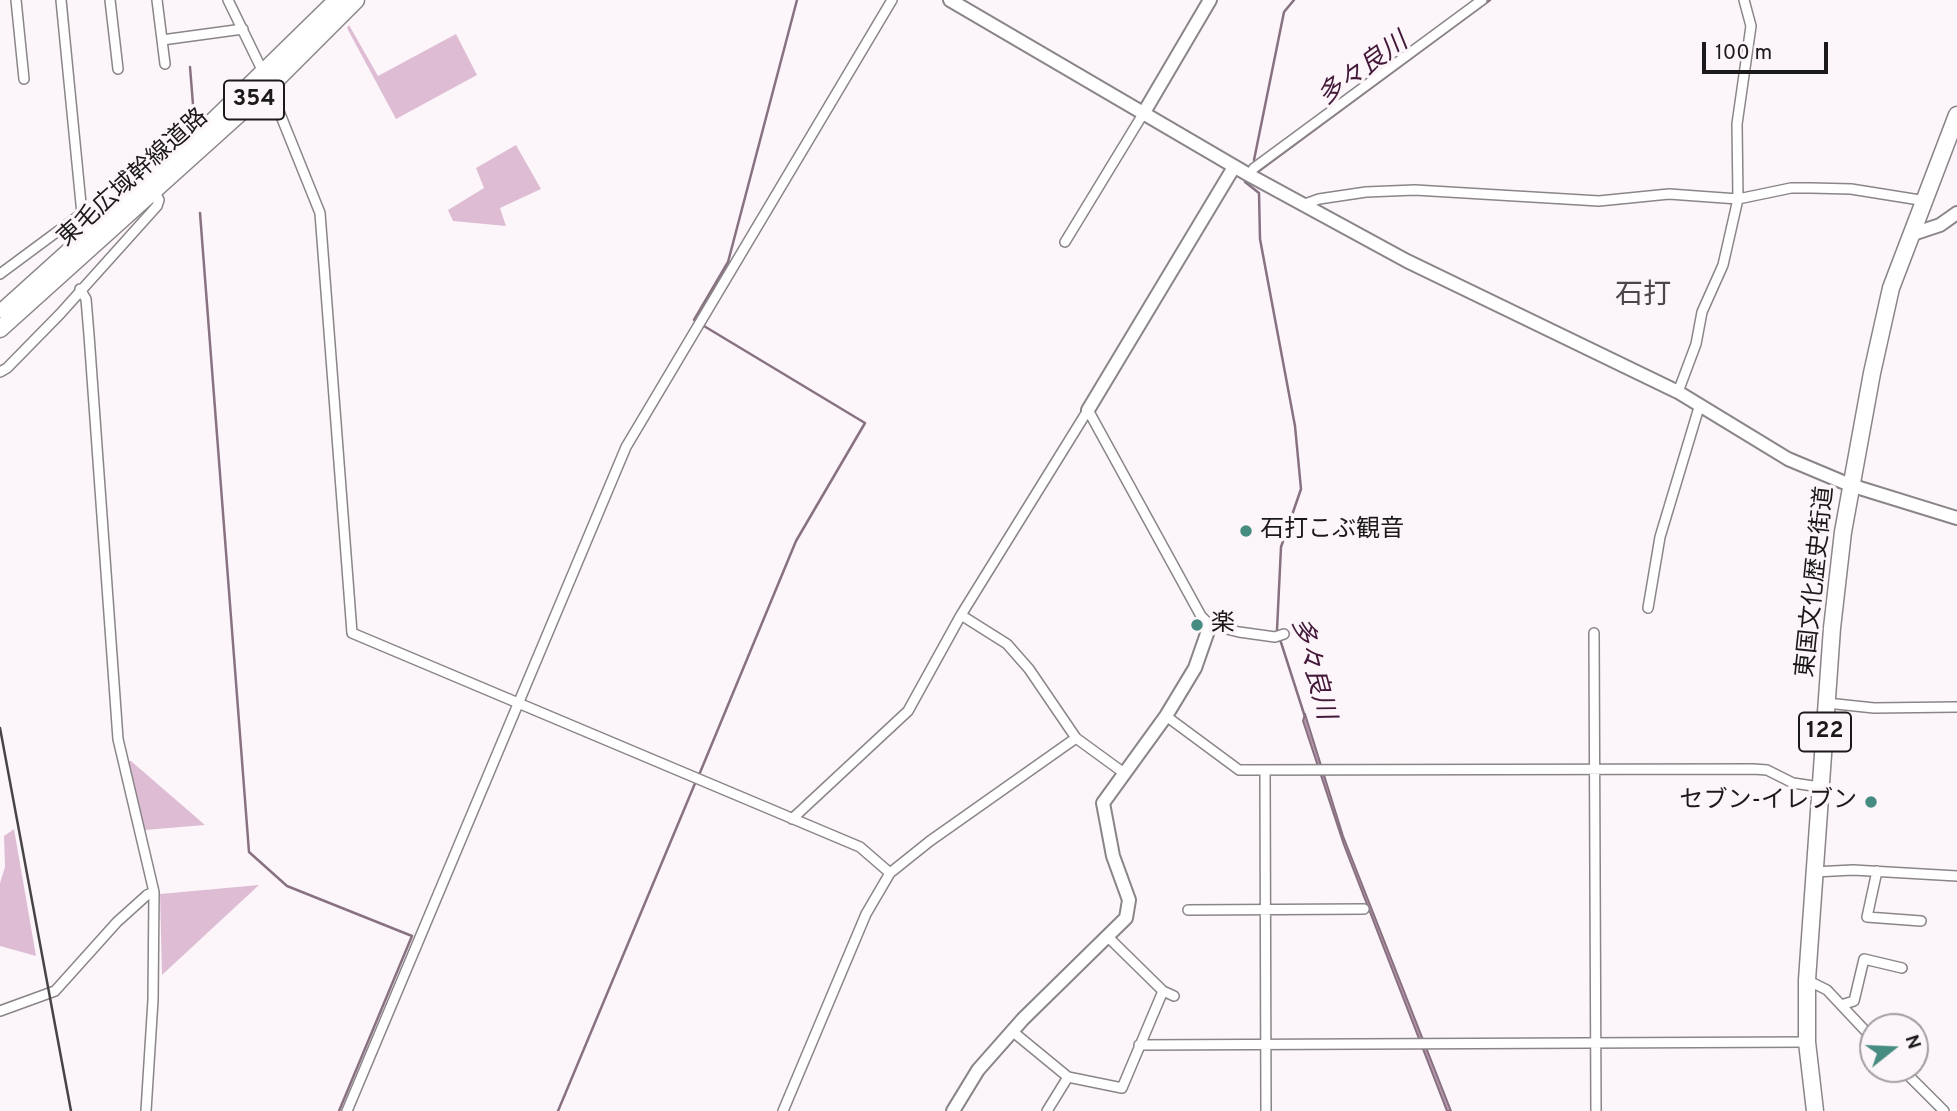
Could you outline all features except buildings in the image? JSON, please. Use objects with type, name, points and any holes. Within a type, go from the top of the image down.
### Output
[{"type":"highway","name":"東毛広域幹線道路","points":[[266,81],[337,0]]},
{"type":"highway","name":"東毛広域幹線道路","points":[[0,329],[150,186],[356,0]]},
{"type":"highway","name":"東国文化歴史街道","points":[[1815,1111],[1807,1042],[1807,980],[1832,628],[1850,485],[1883,316],[1910,235],[1926,201],[1957,115]]},
{"type":"highway","name":"東毛広域幹線道路","points":[[0,314],[150,186]]},
{"type":"street","points":[[16,0],[24,79]]},
{"type":"street","points":[[61,0],[82,214]]},
{"type":"street","points":[[110,0],[118,69]]},
{"type":"street","points":[[158,0],[165,64]]},
{"type":"street","points":[[228,0],[266,81],[320,213],[352,634],[860,846],[890,873]]},
{"type":"street","points":[[347,1111],[626,447],[892,0]]},
{"type":"street","points":[[950,0],[1234,167],[1407,261],[1678,392],[1788,459],[1850,485],[1957,518]]},
{"type":"street","points":[[1065,242],[1210,0]]},
{"type":"street","points":[[1249,175],[1254,168],[1482,0]]},
{"type":"street","points":[[1678,392],[1696,344],[1702,312],[1723,265],[1738,199],[1737,124],[1751,26],[1744,0]]},
{"type":"street","points":[[162,40],[243,29]]},
{"type":"street","points":[[792,819],[908,711],[961,615],[1234,167]]},
{"type":"street","points":[[0,274],[131,177],[138,176],[150,186],[159,200],[37,338],[0,372]]},
{"type":"street","points":[[1305,204],[1319,199],[1366,192],[1415,190],[1599,201],[1669,194],[1738,199],[1791,188],[1851,189],[1926,201]]},
{"type":"street","points":[[1910,235],[1940,225],[1957,213]]},
{"type":"street","points":[[80,289],[86,299],[118,739],[154,892],[153,1000],[146,1111]]},
{"type":"street","points":[[1648,608],[1660,537],[1700,404]]},
{"type":"street","points":[[1088,410],[1201,616],[1210,625],[1275,637],[1284,634]]},
{"type":"street","points":[[961,615],[1007,644],[1029,669],[1076,738],[1124,773]]},
{"type":"street","points":[[953,1111],[978,1070],[1012,1031],[1126,919],[1130,909],[1103,812],[1107,797],[1166,716],[1195,668],[1210,625]]},
{"type":"street","points":[[1594,633],[1597,1111]]},
{"type":"street","points":[[1828,703],[1874,708],[1957,707]]},
{"type":"street","points":[[1166,716],[1232,768],[1265,772],[1754,769],[1767,770],[1793,783],[1820,787]]},
{"type":"street","points":[[783,1111],[866,914],[890,873],[940,834],[1076,738]]},
{"type":"street","points":[[1265,772],[1266,1111]]},
{"type":"street","points":[[1814,872],[1877,871],[1957,876]]},
{"type":"street","points":[[1877,871],[1867,917],[1921,921]]},
{"type":"street","points":[[0,1012],[55,991],[117,922],[154,892]]},
{"type":"street","points":[[1188,910],[1364,909]]},
{"type":"street","points":[[1108,937],[1163,991],[1174,996]]},
{"type":"street","points":[[1841,1005],[1854,1001],[1864,959],[1902,968]]},
{"type":"street","points":[[1807,980],[1826,990],[1859,1024]]},
{"type":"street","points":[[1012,1031],[1068,1077],[1122,1088],[1163,991]]},
{"type":"street","points":[[1139,1045],[1807,1042]]},
{"type":"street","points":[[1047,1111],[1068,1077]]},
{"type":"street","points":[[1916,1083],[1944,1111]]},
{"type":"shaded area","points":[[349,25],[378,76],[456,34],[477,75],[396,119],[347,28]]},
{"type":"shaded area","points":[[516,145],[541,189],[500,208],[506,226],[453,221],[448,210],[484,188],[476,168]]},
{"type":"shaded area","points":[[1305,714],[1343,836],[1451,1111],[1447,1111],[1344,845],[1303,721]]},
{"type":"shaded area","points":[[127,761],[131,761],[205,825],[145,830]]},
{"type":"shaded area","points":[[14,829],[36,956],[0,946],[0,883],[5,867],[4,836]]},
{"type":"shaded area","points":[[259,885],[162,975],[160,894]]},
{"type":"waterway","points":[[699,775],[796,541],[865,423],[694,320],[728,262],[797,0]]},
{"type":"waterway","points":[[1254,160],[1284,12],[1294,0]]},
{"type":"waterway","name":"多々良川","points":[[1259,171],[1490,0]]},
{"type":"waterway","points":[[190,67],[194,117]]},
{"type":"waterway","name":"多々良川","points":[[1245,182],[1259,193],[1260,239],[1295,426],[1301,489],[1281,547],[1277,630],[1305,717]]},
{"type":"waterway","points":[[200,213],[249,852],[287,886],[412,936],[339,1111]]},
{"type":"waterway","points":[[558,1111],[696,781]]},
{"type":"railway","points":[[0,728],[71,1111]]},
{"type":"place","name":"石打こぶ観音","points":[[1246,531]]},
{"type":"place","name":"楽","points":[[1197,625]]},
{"type":"place","name":"セブン-イレブン","points":[[1871,802]]},
{"type":"district","name":"石打","points":[[1643,297]]}]
